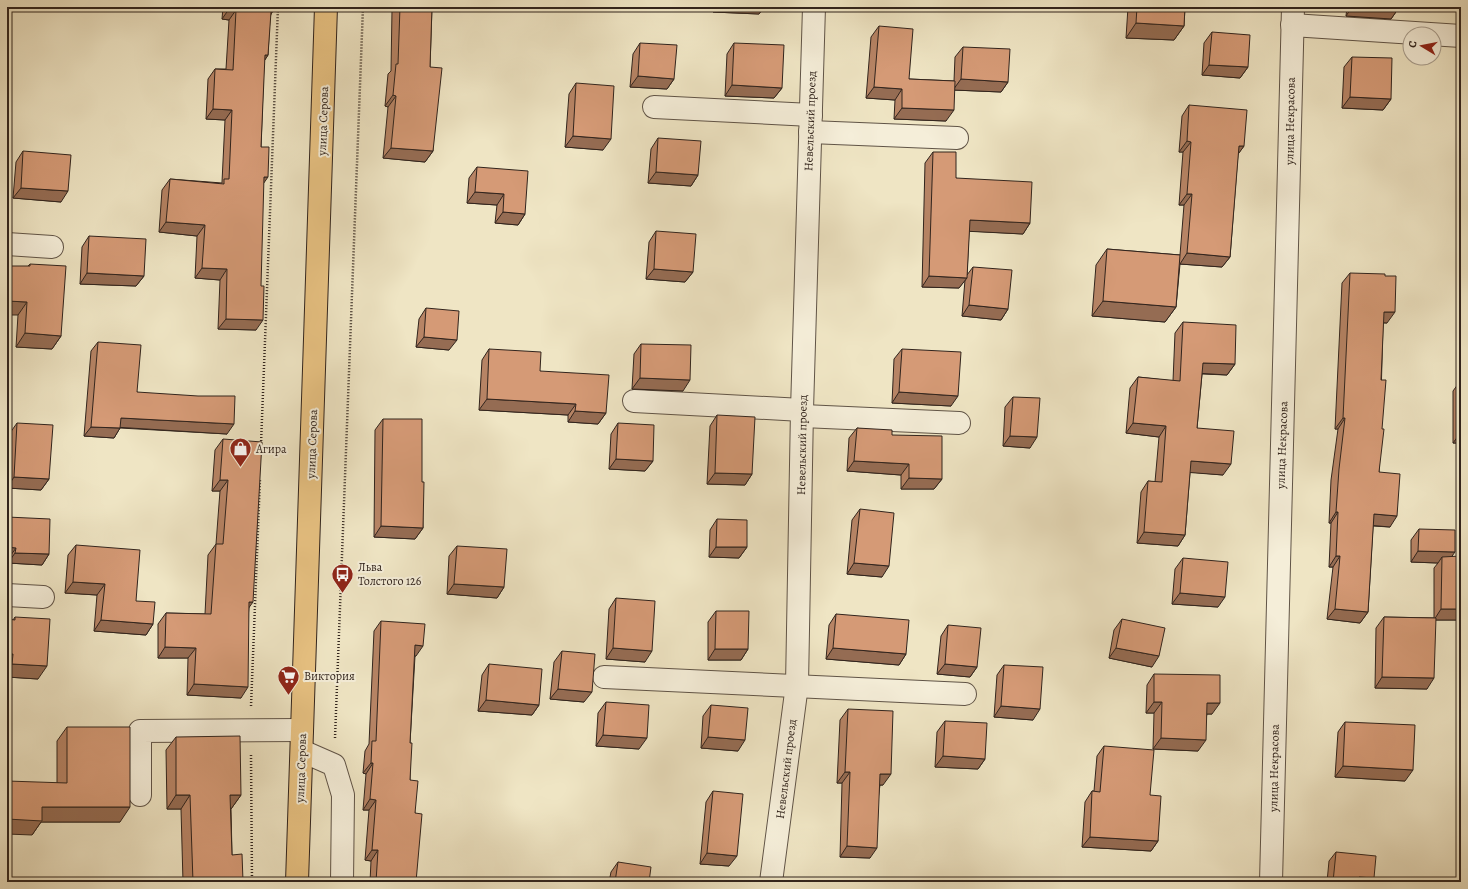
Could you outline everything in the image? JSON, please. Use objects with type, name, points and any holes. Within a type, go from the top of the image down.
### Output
[{"type":"main road","name":"улица Серова","points":[[297,882],[326,7]]},
{"type":"street","name":"Невельский проезд","points":[[771,882],[797,685],[814,7]]},
{"type":"street","points":[[1292,16],[1461,36]]},
{"type":"street","name":"улица Некрасова","points":[[1271,882],[1292,16]]},
{"type":"street","points":[[654,107],[957,138]]},
{"type":"street","points":[[7,244],[52,247]]},
{"type":"street","points":[[634,401],[959,423]]},
{"type":"street","points":[[7,595],[43,596]]},
{"type":"street","points":[[604,677],[965,694]]},
{"type":"street","points":[[140,795],[140,731],[250,731],[302,741],[334,765],[343,795],[342,882]]},
{"type":"path","points":[[261,452],[278,7]]},
{"type":"path","points":[[334,765],[363,7]]},
{"type":"path","points":[[252,882],[250,731],[260,476]]},
{"type":"building","points":[[229,7],[274,7],[273,12],[271,12],[268,55],[265,55],[261,147],[269,147],[268,177],[264,177],[261,286],[264,286],[263,320],[226,319],[227,269],[202,268],[205,225],[166,222],[170,179],[224,184],[224,179],[229,179],[232,110],[213,109],[215,69],[233,70],[236,10],[229,9]]},
{"type":"building","points":[[400,7],[432,7],[430,67],[442,68],[433,151],[391,148],[396,96],[393,95],[396,64],[398,64]]},
{"type":"building","points":[[1137,7],[1185,7],[1184,26],[1136,23]]},
{"type":"building","points":[[1362,7],[1398,7],[1398,9]]},
{"type":"building","points":[[879,26],[913,29],[909,79],[955,81],[954,110],[902,108],[902,89],[874,87]]},
{"type":"building","points":[[1212,32],[1250,35],[1248,67],[1209,65]]},
{"type":"building","points":[[640,43],[677,45],[674,79],[638,76]]},
{"type":"building","points":[[734,43],[784,45],[782,88],[732,85]]},
{"type":"building","points":[[963,47],[1010,49],[1008,82],[961,79]]},
{"type":"building","points":[[1352,57],[1392,58],[1391,99],[1350,97]]},
{"type":"building","points":[[576,83],[614,86],[611,139],[573,136]]},
{"type":"building","points":[[1189,105],[1247,110],[1244,146],[1239,146],[1230,257],[1187,253],[1192,194],[1187,194],[1191,142],[1187,141]]},
{"type":"building","points":[[658,138],[701,141],[698,175],[656,172]]},
{"type":"building","points":[[23,151],[71,155],[68,191],[21,188]]},
{"type":"building","points":[[933,152],[956,152],[956,178],[1032,182],[1030,223],[970,220],[967,278],[929,276]]},
{"type":"building","points":[[477,167],[528,171],[525,214],[503,212],[504,194],[475,192]]},
{"type":"building","points":[[656,231],[696,234],[693,272],[654,269]]},
{"type":"building","points":[[89,236],[146,239],[144,276],[87,273]]},
{"type":"building","points":[[1107,249],[1180,255],[1176,307],[1103,301]]},
{"type":"building","points":[[30,264],[66,266],[61,336],[25,333],[27,302],[7,301],[7,266],[30,266]]},
{"type":"building","points":[[973,267],[1012,270],[1008,309],[969,305]]},
{"type":"building","points":[[1350,273],[1385,274],[1385,276],[1396,276],[1395,312],[1384,312],[1381,380],[1386,380],[1382,429],[1384,429],[1379,472],[1400,474],[1397,516],[1374,514],[1368,612],[1335,609],[1340,556],[1336,556],[1338,512],[1336,512],[1345,418],[1343,418]]},
{"type":"building","points":[[426,308],[459,311],[457,340],[424,337]]},
{"type":"building","points":[[1183,322],[1236,325],[1235,364],[1203,363],[1197,428],[1234,431],[1231,464],[1191,461],[1185,535],[1144,532],[1148,481],[1162,482],[1166,426],[1133,423],[1138,377],[1180,381]]},
{"type":"building","points":[[98,342],[141,345],[137,392],[198,396],[235,396],[234,424],[121,418],[120,428],[91,427]]},
{"type":"building","points":[[641,344],[691,345],[690,380],[640,378]]},
{"type":"building","points":[[489,349],[541,352],[540,371],[609,375],[606,413],[575,411],[576,404],[487,399]]},
{"type":"building","points":[[902,349],[961,352],[958,396],[899,392]]},
{"type":"building","points":[[1013,397],[1040,398],[1037,437],[1010,436]]},
{"type":"building","points":[[717,415],[755,417],[752,474],[715,473]]},
{"type":"building","points":[[383,419],[422,419],[422,482],[424,482],[423,528],[381,526]]},
{"type":"building","points":[[17,423],[53,425],[49,479],[14,477]]},
{"type":"building","points":[[618,423],[654,425],[653,461],[616,459]]},
{"type":"building","points":[[857,428],[892,430],[892,435],[942,436],[942,479],[909,478],[909,464],[854,461]]},
{"type":"building","points":[[223,439],[262,442],[253,602],[249,602],[248,687],[194,684],[196,648],[165,647],[166,613],[211,614],[216,544],[223,544],[228,480],[220,480]]},
{"type":"building","points":[[860,509],[894,513],[889,566],[854,563]]},
{"type":"building","points":[[7,517],[50,519],[49,554],[15,553],[16,548],[7,547]]},
{"type":"building","points":[[717,519],[747,520],[747,547],[716,547]]},
{"type":"building","points":[[1419,529],[1455,530],[1455,552],[1418,551]]},
{"type":"building","points":[[76,545],[140,550],[136,601],[155,602],[153,624],[101,620],[105,584],[73,582]]},
{"type":"building","points":[[457,546],[507,549],[504,587],[454,584]]},
{"type":"building","points":[[1461,556],[1461,609],[1441,609],[1442,557]]},
{"type":"building","points":[[1183,558],[1228,562],[1225,597],[1180,593]]},
{"type":"building","points":[[616,598],[655,601],[652,651],[613,648]]},
{"type":"building","points":[[716,611],[749,611],[748,649],[715,649]]},
{"type":"building","points":[[836,614],[909,620],[906,654],[833,648]]},
{"type":"building","points":[[15,617],[50,619],[47,666],[12,664],[13,654],[7,654],[7,619],[15,620]]},
{"type":"building","points":[[1384,617],[1436,618],[1434,678],[1382,677]]},
{"type":"building","points":[[1122,619],[1165,628],[1159,656],[1116,648]]},
{"type":"building","points":[[381,621],[425,624],[423,646],[415,645],[410,743],[412,743],[410,780],[418,781],[415,813],[422,814],[416,882],[376,882],[378,850],[372,850],[376,800],[370,799],[373,763],[371,763],[372,741],[376,741]]},
{"type":"building","points":[[948,625],[981,628],[977,667],[945,664]]},
{"type":"building","points":[[562,651],[595,654],[592,692],[558,689]]},
{"type":"building","points":[[489,664],[542,669],[539,705],[486,700]]},
{"type":"building","points":[[1004,665],[1043,667],[1040,709],[1001,706]]},
{"type":"building","points":[[1154,674],[1220,675],[1220,703],[1207,703],[1206,740],[1161,738],[1162,702],[1154,702]]},
{"type":"building","points":[[606,702],[649,705],[647,738],[603,735]]},
{"type":"building","points":[[711,705],[748,708],[745,740],[708,737]]},
{"type":"building","points":[[848,709],[893,711],[891,774],[880,774],[877,848],[847,846],[850,772],[845,772]]},
{"type":"building","points":[[945,721],[987,723],[985,759],[943,756]]},
{"type":"building","points":[[1345,722],[1415,725],[1413,770],[1343,766]]},
{"type":"building","points":[[67,727],[130,727],[130,807],[42,807],[42,821],[7,819],[7,781],[67,783]]},
{"type":"building","points":[[240,736],[241,795],[230,795],[232,855],[242,854],[243,881],[193,882],[190,795],[176,795],[176,737]]},
{"type":"building","points":[[1104,746],[1154,750],[1150,795],[1161,796],[1158,841],[1090,837],[1092,791],[1100,792]]},
{"type":"building","points":[[713,791],[743,794],[737,856],[707,853]]},
{"type":"building","points":[[1336,852],[1376,856],[1374,878],[1359,877],[1359,882],[1333,882]]},
{"type":"building","points":[[618,862],[651,867],[649,882],[615,882]]},
{"type":"place","name":"Агира","points":[[240,468]]},
{"type":"place","name":"Льва Толстого 126","points":[[343,594]]},
{"type":"place","name":"Виктория","points":[[288,696]]}]
